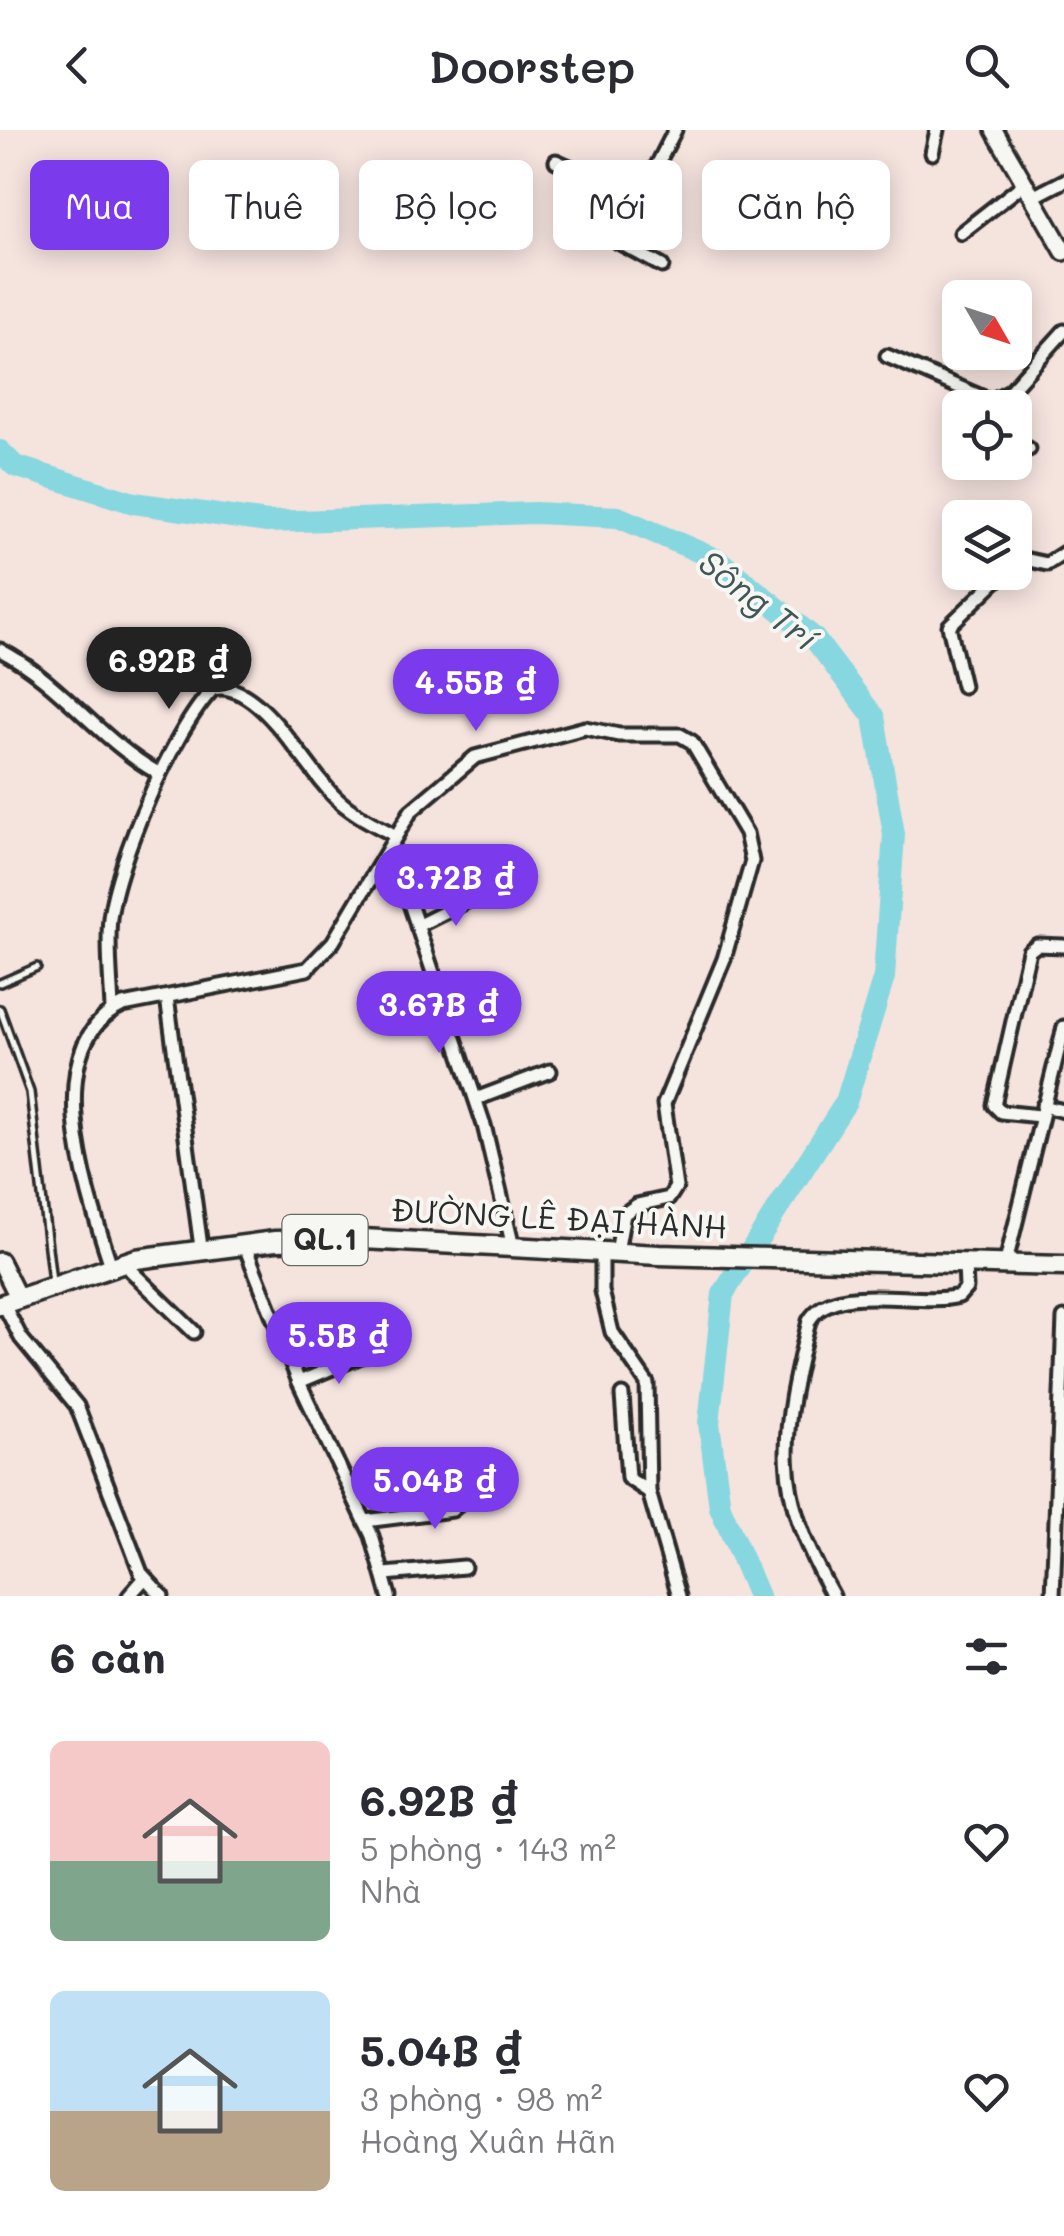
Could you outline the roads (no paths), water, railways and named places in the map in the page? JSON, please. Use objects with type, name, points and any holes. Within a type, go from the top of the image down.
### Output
[{"type":"main road","name":"ĐƯỜNG LÊ ĐẠI HÀNH","points":[[7,1302],[117,1264],[201,1247],[244,1244],[364,1240],[808,1260],[1064,1266]]},
{"type":"street","points":[[661,160],[675,130]]},
{"type":"street","points":[[932,153],[937,130]]},
{"type":"street","points":[[994,130],[1064,252]]},
{"type":"street","points":[[961,233],[1029,190],[1064,181]]},
{"type":"street","points":[[633,250],[662,266]]},
{"type":"street","points":[[1011,390],[1064,332]]},
{"type":"street","points":[[887,356],[959,390]]},
{"type":"street","points":[[1032,561],[1048,564],[1064,553]]},
{"type":"street","points":[[963,686],[949,626],[986,590]]},
{"type":"street","points":[[0,650],[42,674],[129,754],[158,773]]},
{"type":"street","points":[[112,1010],[110,921],[114,896],[158,773],[212,689],[229,688],[272,720],[340,803],[394,835]]},
{"type":"street","points":[[194,1332],[117,1264],[81,1168],[76,1103],[80,1054],[94,1028],[112,1010],[307,969],[333,942],[394,835],[436,787],[476,757],[584,728],[619,734],[684,736],[746,833],[752,861],[724,959],[664,1104],[676,1187],[669,1198],[638,1205],[624,1214],[602,1290],[612,1332],[647,1383],[649,1492],[679,1596]]},
{"type":"street","points":[[386,854],[398,870],[476,1099],[514,1247]]},
{"type":"street","points":[[417,926],[477,896]]},
{"type":"street","points":[[1064,946],[1037,945],[1028,951],[994,1104],[1001,1112],[1064,1110]]},
{"type":"street","points":[[167,997],[201,1247]]},
{"type":"street","points":[[1005,1266],[1064,1027]]},
{"type":"street","points":[[476,1099],[550,1071]]},
{"type":"street","points":[[244,1244],[299,1382],[365,1521],[389,1596]]},
{"type":"street","points":[[0,1261],[7,1302],[21,1338],[83,1417],[144,1579],[162,1596]]},
{"type":"street","points":[[833,1596],[801,1531],[786,1480],[786,1421],[809,1321],[818,1307],[844,1299],[959,1296],[966,1288],[965,1264]]},
{"type":"street","points":[[1053,1596],[1060,1527],[1064,1318]]},
{"type":"street","points":[[299,1382],[366,1354]]},
{"type":"street","points":[[622,1395],[628,1478],[649,1492]]},
{"type":"street","points":[[365,1521],[452,1510],[475,1490]]},
{"type":"street","points":[[385,1574],[464,1567]]},
{"type":"street","points":[[129,1596],[144,1579]]},
{"type":"lane","points":[[0,984],[37,967]]},
{"type":"lane","points":[[0,1010],[24,1070],[34,1114],[53,1285]]},
{"type":"waterway","name":"Sông Trí","points":[[0,451],[15,466],[134,503],[267,522],[535,513],[618,517],[718,560],[813,637],[874,717],[894,834],[884,977],[846,1102],[723,1294],[709,1423],[720,1507],[758,1596]]}]
